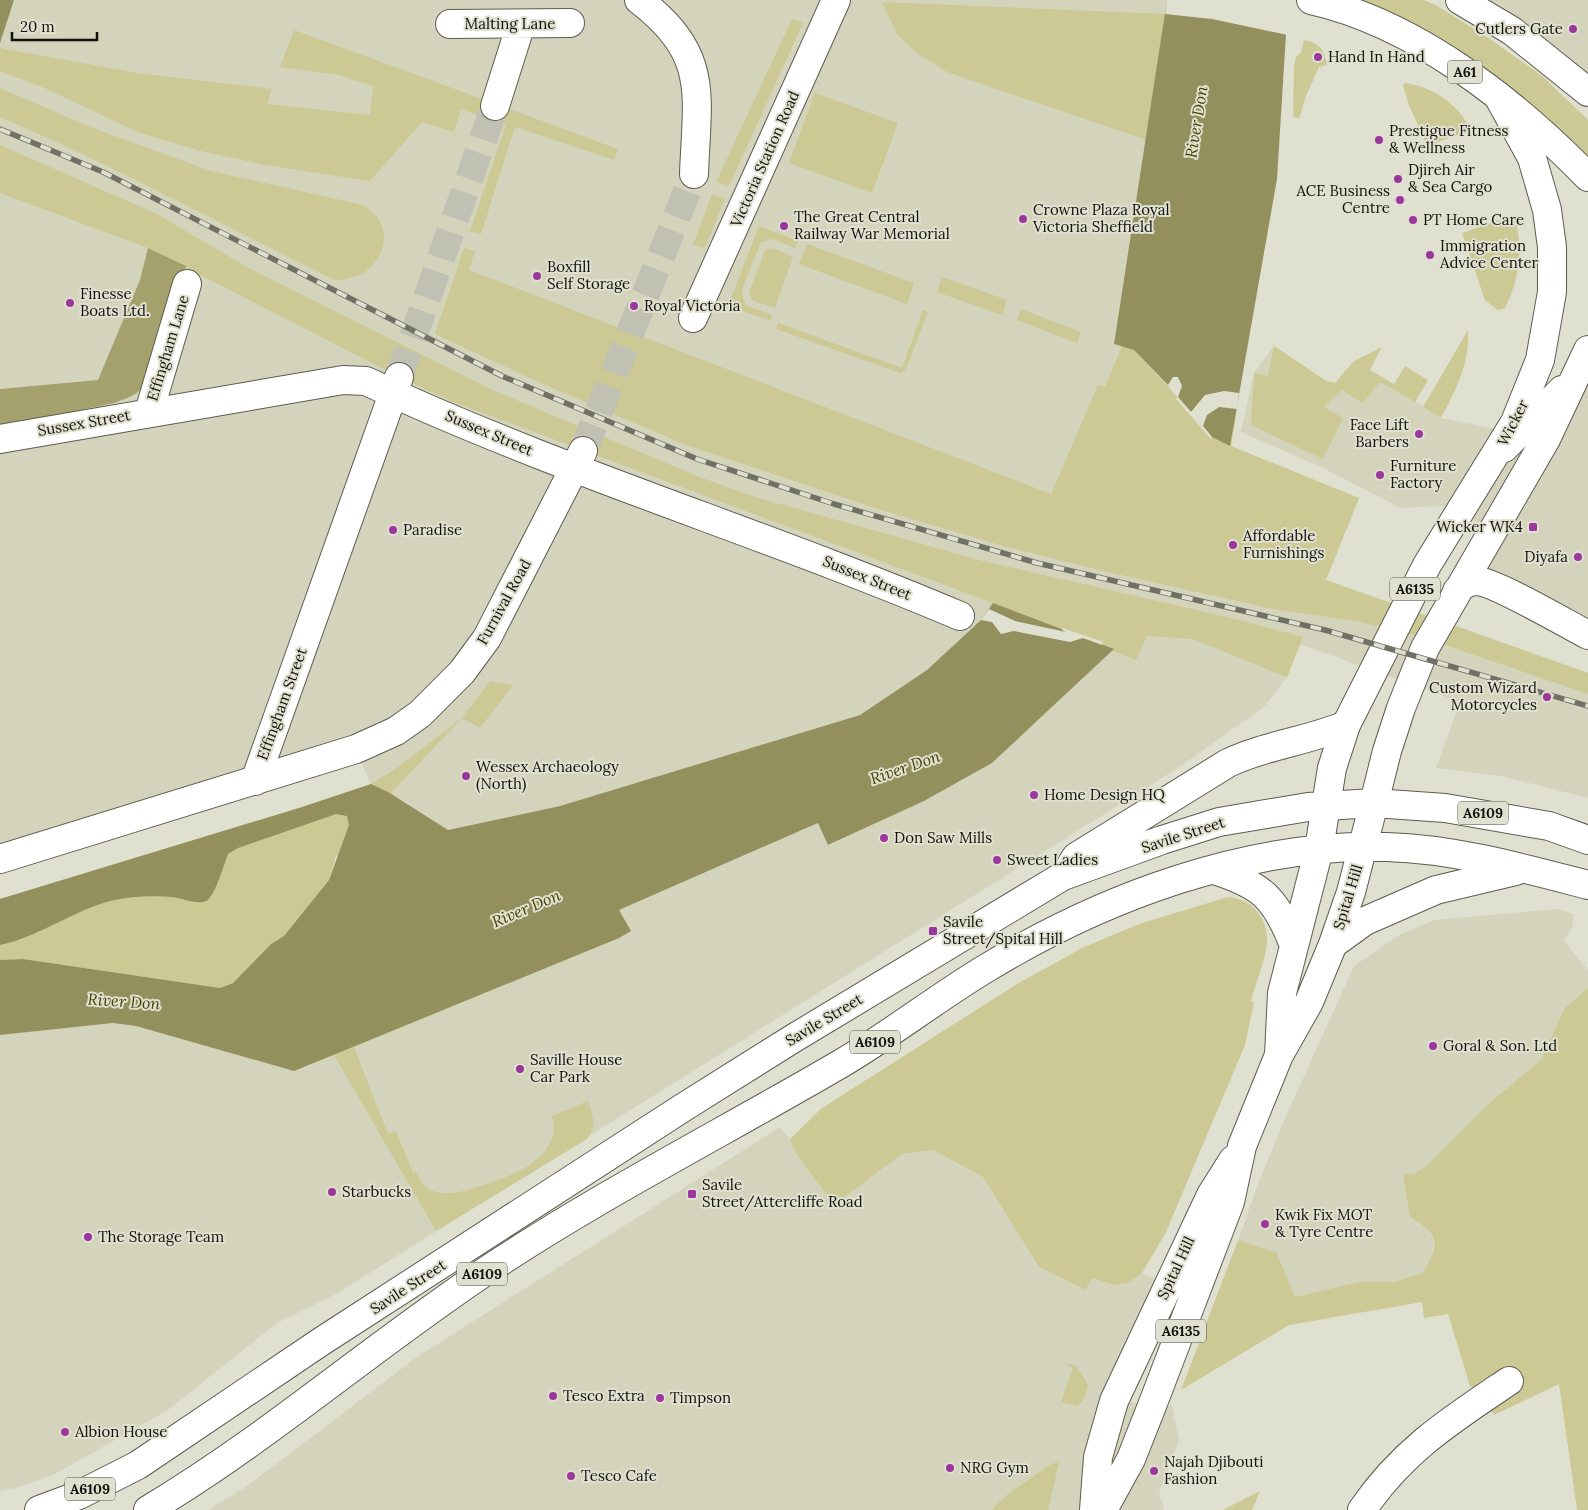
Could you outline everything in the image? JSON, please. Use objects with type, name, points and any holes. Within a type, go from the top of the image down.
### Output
[{"type":"main road","points":[[639,0],[671,29],[680,40],[692,65],[696,80],[697,97],[694,174]]},
{"type":"main road","name":"Victoria Station Road","points":[[693,318],[836,0]]},
{"type":"main road","points":[[1460,0],[1512,31],[1562,69],[1588,92]]},
{"type":"main road","name":"A61","points":[[1315,1],[1356,14],[1438,53],[1537,126],[1588,177]]},
{"type":"main road","name":"Malting Lane","points":[[450,24],[570,24]]},
{"type":"main road","points":[[495,106],[521,24]]},
{"type":"main road","points":[[1562,69],[1588,75]]},
{"type":"main road","name":"Wicker","points":[[1346,725],[1427,565],[1494,459],[1526,400],[1537,371],[1548,319],[1552,278],[1552,247],[1543,191],[1532,158],[1498,96]]},
{"type":"main road","name":"Effingham Lane","points":[[149,412],[187,284]]},
{"type":"main road","points":[[1457,591],[1580,384],[1588,350]]},
{"type":"main road","name":"Sussex Street","points":[[0,438],[351,379],[397,385],[960,616]]},
{"type":"main road","points":[[1494,459],[1580,384]]},
{"type":"main road","name":"Effingham Street","points":[[0,859],[255,781],[397,385]]},
{"type":"main road","name":"Furnival Road","points":[[255,781],[379,740],[420,714],[439,697],[462,672],[487,638],[579,460]]},
{"type":"main road","points":[[1457,591],[1467,583],[1478,581],[1497,587],[1588,635]]},
{"type":"main road","name":"Spital Hill","points":[[1103,1510],[1130,1459],[1230,1202],[1242,1146],[1279,1055],[1309,1002],[1333,944],[1394,731],[1425,648],[1457,591]]},
{"type":"main road","points":[[1063,876],[1076,857],[1228,763],[1251,753],[1324,734],[1346,725]]},
{"type":"main road","name":"Spital Hill","points":[[1279,1055],[1282,993],[1293,943],[1319,849],[1332,768],[1346,725]]},
{"type":"main road","name":"Savile Street","points":[[39,1510],[79,1495],[138,1465],[322,1341],[679,1110],[794,1038],[1063,876],[1218,822],[1264,813],[1326,806],[1374,803],[1445,808],[1498,815],[1549,826],[1588,840]]},
{"type":"main road","name":"Savile Street","points":[[148,1510],[245,1446],[401,1330],[532,1241],[848,1060],[989,966],[1067,924],[1131,895],[1170,881],[1214,870],[1319,849],[1362,847],[1432,851],[1525,869],[1588,885]]},
{"type":"main road","name":"A6109","points":[[1333,944],[1365,921],[1436,890],[1525,869]]},
{"type":"main road","points":[[1214,870],[1243,879],[1271,900],[1283,917],[1293,943]]},
{"type":"main road","name":"Spital Hill","points":[[1094,1510],[1098,1457],[1114,1401],[1211,1195],[1242,1146]]},
{"type":"main road","points":[[1362,1510],[1394,1469],[1425,1438],[1509,1381]]},
{"type":"shaded area","points":[[0,0],[1167,0],[1114,343],[1134,350],[1168,385],[1196,419],[1223,443],[1359,498],[1326,580],[1588,673],[1588,798],[1501,776],[1436,768],[1460,702],[1300,644],[1287,677],[1264,707],[1178,768],[336,1294],[277,1323],[168,1410],[53,1475],[0,1491],[0,1035],[113,1023],[136,1026],[295,1071],[619,938],[619,910],[819,823],[829,845],[924,801],[992,763],[1114,649],[993,603],[981,620],[927,670],[860,715],[560,806],[447,830],[388,792],[371,784],[356,750],[0,859]]},
{"type":"shaded area","points":[[1341,0],[1424,0],[1490,39],[1541,75],[1588,120],[1588,161]]},
{"type":"shaded area","points":[[1460,0],[1588,0],[1588,92]]},
{"type":"shaded area","points":[[882,2],[1165,14],[1147,140],[947,72],[917,53],[897,34]]},
{"type":"shaded area","points":[[792,19],[803,23],[729,186],[716,182]]},
{"type":"shaded area","points":[[294,30],[618,149],[614,160],[515,127],[481,234],[470,231],[506,125],[461,109],[454,132],[422,122],[370,181],[265,165],[201,151],[140,133],[42,87],[0,71],[0,48],[137,73],[272,89],[267,104],[370,115],[373,86],[339,75],[280,67]]},
{"type":"shaded area","points":[[1304,40],[1318,45],[1323,51],[1327,65],[1319,67],[1306,96],[1299,119],[1293,116],[1294,65],[1296,57],[1301,53]]},
{"type":"shaded area","points":[[1405,83],[1426,88],[1444,98],[1459,112],[1471,130],[1427,146],[1408,103],[1403,85]]},
{"type":"shaded area","points":[[0,88],[90,127],[211,171],[363,205],[376,215],[384,233],[384,241],[379,256],[369,269],[362,274],[336,281],[127,176],[0,117]]},
{"type":"shaded area","points":[[815,93],[898,123],[872,193],[789,163]]},
{"type":"shaded area","points":[[0,145],[157,214],[247,267],[497,392],[697,476],[755,497],[983,561],[1231,618],[1303,637],[1287,677],[1193,639],[1147,636],[1136,660],[993,603],[456,403],[399,377],[148,248],[0,193]]},
{"type":"shaded area","points":[[712,194],[725,199],[705,248],[693,245]]},
{"type":"shaded area","points":[[1514,215],[1520,251],[1517,274],[1505,308],[1498,310],[1485,300],[1462,233]]},
{"type":"shaded area","points":[[759,226],[798,241],[795,248],[773,239],[761,242],[742,290],[745,305],[772,315],[771,321],[728,306]]},
{"type":"shaded area","points":[[807,244],[914,283],[907,304],[799,264]]},
{"type":"shaded area","points":[[148,248],[186,266],[162,347],[150,377],[144,386],[134,395],[114,403],[0,427],[0,389],[98,380],[140,280]]},
{"type":"shaded area","points":[[464,248],[475,251],[469,270],[1051,494],[1098,385],[1105,387],[1122,346],[1134,350],[1193,415],[1237,409],[1231,446],[1359,498],[1326,580],[1588,673],[1588,694],[1422,637],[1356,621],[1273,609],[1103,571],[1000,545],[881,510],[686,445],[536,381],[435,334]]},
{"type":"shaded area","points":[[773,248],[793,257],[775,308],[752,300],[749,293],[765,250]]},
{"type":"shaded area","points":[[942,277],[1007,300],[1002,315],[937,292]]},
{"type":"shaded area","points":[[1021,309],[1081,332],[1077,343],[1017,320]]},
{"type":"shaded area","points":[[923,310],[928,312],[906,369],[900,373],[776,329],[778,323],[902,368]]},
{"type":"shaded area","points":[[1468,330],[1467,354],[1461,376],[1441,418],[1423,407]]},
{"type":"shaded area","points":[[1274,346],[1326,381],[1335,383],[1354,361],[1441,418],[1545,439],[1588,350],[1588,635],[1478,581],[1493,529],[1441,506],[1401,508],[1323,468],[1241,432],[1254,373]]},
{"type":"shaded area","points":[[1274,346],[1326,381],[1335,383],[1354,361],[1382,347],[1370,370],[1394,384],[1405,366],[1428,380],[1415,402],[1380,382],[1363,403],[1342,390],[1324,407],[1343,418],[1323,459],[1251,425],[1254,373],[1268,376]]},
{"type":"shaded area","points":[[490,681],[513,685],[480,728],[462,718]]},
{"type":"shaded area","points":[[462,718],[391,793],[403,802],[336,856],[329,880],[284,936],[271,944],[233,983],[220,988],[23,959],[0,960],[0,899],[299,808],[371,784],[398,767]]},
{"type":"shaded area","points":[[1228,897],[1237,898],[1251,906],[1262,919],[1267,934],[1264,957],[1251,1001],[1254,1002],[1245,1045],[1166,1232],[1142,1273],[1128,1283],[1113,1285],[1092,1278],[1086,1290],[1039,1267],[983,1177],[933,1150],[902,1154],[834,1205],[797,1155],[790,1139],[822,1108],[1017,984],[1082,948],[1139,924]]},
{"type":"shaded area","points":[[1558,909],[1573,914],[1573,926],[1564,941],[1588,970],[1588,988],[1564,1009],[1541,1060],[1487,1105],[1426,1166],[1413,1174],[1410,1217],[1428,1227],[1434,1240],[1432,1257],[1423,1274],[1395,1282],[1359,1282],[1295,1297],[1277,1253],[1238,1240],[1258,1184],[1286,1116],[1354,966],[1399,935],[1435,920]]},
{"type":"shaded area","points":[[631,931],[619,938],[354,1047],[388,1134],[396,1131],[413,1173],[416,1172],[427,1188],[439,1193],[465,1191],[521,1170],[543,1153],[550,1143],[553,1130],[552,1116],[588,1101],[593,1116],[593,1125],[587,1139],[436,1231],[334,1055],[294,1071],[269,1051]]},
{"type":"shaded area","points":[[1588,988],[1588,1510],[1577,1510],[1559,1384],[1494,1415],[1470,1386],[1448,1314],[1424,1318],[1422,1302],[1289,1325],[1181,1390],[1238,1240],[1277,1253],[1295,1297],[1359,1282],[1395,1282],[1423,1273],[1432,1254],[1434,1240],[1427,1229],[1410,1217],[1403,1174],[1413,1174],[1426,1166],[1487,1105],[1541,1060],[1564,1009]]},
{"type":"shaded area","points":[[780,1127],[790,1139],[797,1155],[834,1205],[902,1154],[933,1150],[983,1177],[1039,1267],[1086,1290],[1092,1278],[1113,1285],[1128,1283],[1142,1273],[1168,1284],[1115,1401],[1172,1406],[1179,1440],[1159,1493],[1164,1510],[208,1510],[244,1488],[417,1357]]},
{"type":"shaded area","points":[[1067,1365],[1076,1366],[1088,1384],[1085,1398],[1077,1406],[1061,1402],[1073,1368]]},
{"type":"shaded area","points":[[1059,1462],[1048,1510],[991,1510],[1008,1494],[1051,1464]]},
{"type":"shaded area","points":[[1260,1491],[1252,1510],[1223,1510]]},
{"type":"water","points":[[0,0],[14,0],[0,43]]},
{"type":"water","name":"River Don","points":[[1167,0],[1293,0],[1286,34],[1277,179],[1230,446],[1212,437],[1178,397],[1182,386],[1178,377],[1173,377],[1168,385],[1134,350],[1114,344]]},
{"type":"water","name":"River Don","points":[[993,603],[1114,649],[992,763],[924,801],[828,845],[818,823],[619,910],[631,931],[619,938],[294,1071],[136,1026],[113,1023],[0,1035],[0,960],[23,959],[220,988],[233,983],[271,944],[284,936],[329,880],[349,825],[347,816],[336,814],[238,848],[228,854],[213,893],[206,901],[202,902],[155,896],[131,897],[109,901],[78,913],[32,935],[0,945],[0,899],[299,808],[371,784],[388,792],[448,830],[560,806],[860,715],[927,670],[981,620]]},
{"type":"pier","points":[[1167,0],[1295,0],[1288,35],[1212,19],[1165,14]]},
{"type":"pier","points":[[1224,391],[1239,393],[1237,409],[1219,407],[1207,415],[1203,426],[1212,437],[1211,439],[1176,399],[1178,397],[1191,412],[1205,395]]},
{"type":"pier","points":[[989,609],[1015,621],[1066,632],[1062,630],[1063,628],[1103,642],[1102,645],[1083,638],[1070,642],[1014,631],[1001,634],[992,622],[981,620]]},
{"type":"tunnel","points":[[399,377],[495,106]]},
{"type":"tunnel","points":[[583,451],[694,174]]},
{"type":"railway","points":[[0,129],[103,172],[502,376],[697,459],[834,504],[1037,563],[1325,630],[1588,706]]},
{"type":"place","name":"Cutlers Gate","points":[[1573,29]]},
{"type":"place","name":"Hand In Hand","points":[[1318,57]]},
{"type":"place","name":"Prestigue Fitness & Wellness","points":[[1379,140]]},
{"type":"place","name":"Djireh Air & Sea Cargo","points":[[1398,179]]},
{"type":"place","name":"ACE Business Centre","points":[[1400,200]]},
{"type":"place","name":"Crowne Plaza Royal Victoria Sheffield","points":[[1023,219]]},
{"type":"place","name":"PT Home Care","points":[[1413,220]]},
{"type":"place","name":"The Great Central Railway War Memorial","points":[[784,226]]},
{"type":"place","name":"Immigration Advice Center","points":[[1430,255]]},
{"type":"place","name":"Boxfill Self Storage","points":[[537,276]]},
{"type":"place","name":"Finesse Boats Ltd.","points":[[70,303]]},
{"type":"place","name":"Royal Victoria","points":[[634,306]]},
{"type":"place","name":"Face Lift Barbers","points":[[1419,434]]},
{"type":"place","name":"Furniture Factory","points":[[1380,475]]},
{"type":"place","name":"Wicker WK4","points":[[1533,527]]},
{"type":"place","name":"Paradise","points":[[393,530]]},
{"type":"place","name":"Affordable Furnishings","points":[[1233,545]]},
{"type":"place","name":"Diyafa","points":[[1578,557]]},
{"type":"place","name":"Custom Wizard Motorcycles","points":[[1547,697]]},
{"type":"place","name":"Wessex Archaeology (North)","points":[[466,776]]},
{"type":"place","name":"Home Design HQ","points":[[1034,795]]},
{"type":"place","name":"Don Saw Mills","points":[[884,838]]},
{"type":"place","name":"Sweet Ladies","points":[[997,860]]},
{"type":"place","name":"Savile Street/Spital Hill","points":[[933,931]]},
{"type":"place","name":"Goral & Son. Ltd","points":[[1433,1046]]},
{"type":"place","name":"Saville House Car Park","points":[[520,1069]]},
{"type":"place","name":"Starbucks","points":[[332,1192]]},
{"type":"place","name":"Savile Street/Attercliffe Road","points":[[692,1194]]},
{"type":"place","name":"Kwik Fix MOT & Tyre Centre","points":[[1265,1224]]},
{"type":"place","name":"The Storage Team","points":[[88,1237]]},
{"type":"place","name":"Tesco Extra","points":[[553,1396]]},
{"type":"place","name":"Timpson","points":[[660,1398]]},
{"type":"place","name":"Albion House","points":[[65,1432]]},
{"type":"place","name":"NRG Gym","points":[[950,1468]]},
{"type":"place","name":"Najah Djibouti Fashion","points":[[1154,1471]]},
{"type":"place","name":"Tesco Cafe","points":[[571,1476]]}]
